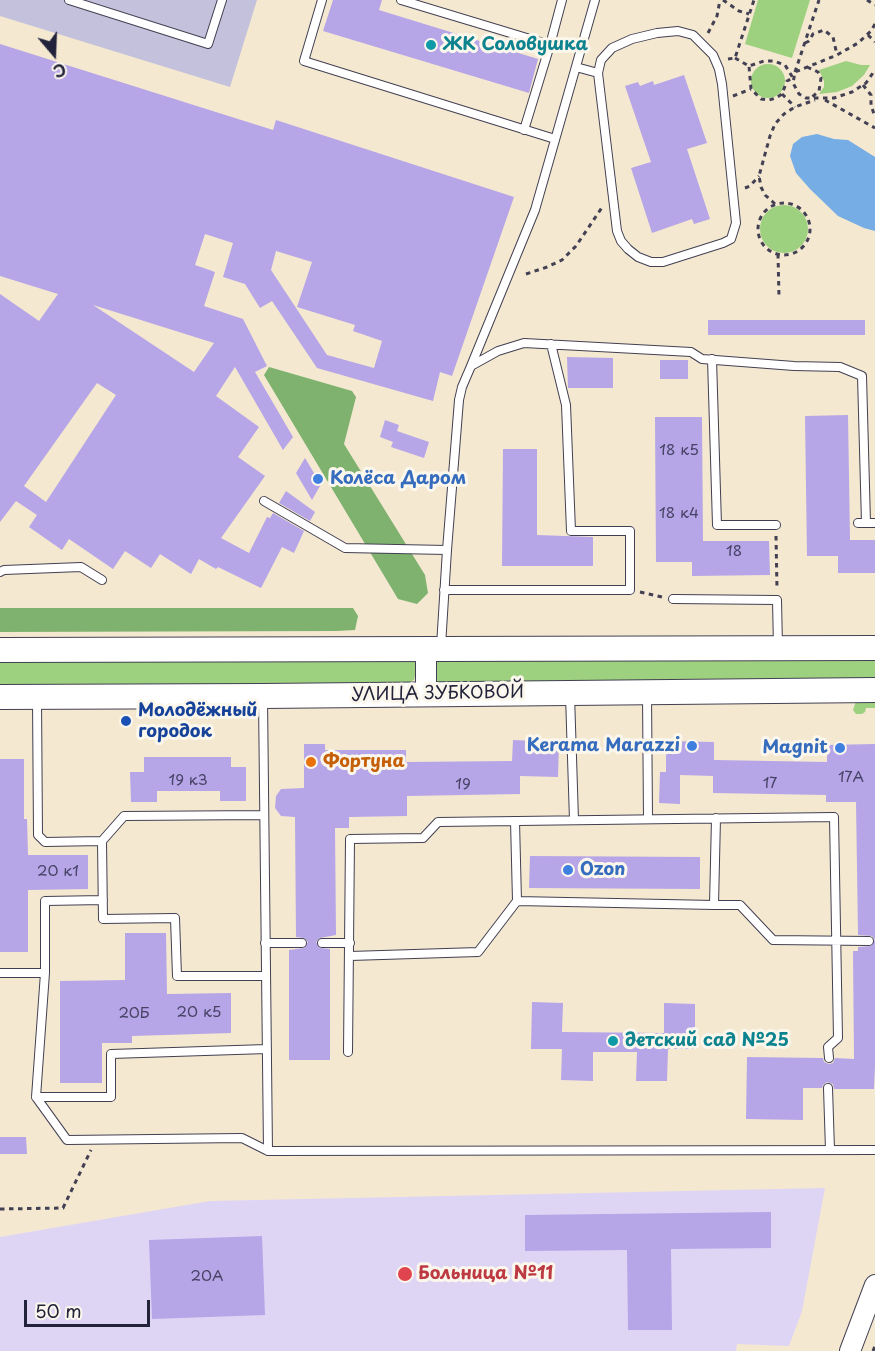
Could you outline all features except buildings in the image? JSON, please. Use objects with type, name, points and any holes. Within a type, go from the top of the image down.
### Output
[{"type":"main road","points":[[0,650],[875,648]]},
{"type":"main road","name":"УЛИЦА ЗУБКОВОЙ","points":[[0,697],[875,690]]},
{"type":"street","points":[[426,694],[433,648]]},
{"type":"street","points":[[850,1351],[875,1285]]},
{"type":"lane","points":[[69,0],[208,44],[222,0]]},
{"type":"lane","points":[[322,0],[304,61],[555,139]]},
{"type":"lane","points":[[400,0],[550,45]]},
{"type":"lane","points":[[524,130],[562,0]]},
{"type":"lane","points":[[433,648],[444,590],[459,400],[535,210],[595,0]]},
{"type":"lane","points":[[678,31],[693,35],[702,42],[713,55],[719,69],[736,223],[731,239],[723,243],[651,262],[638,257],[621,241],[617,231],[598,73],[601,60],[612,48],[632,39],[657,33],[678,31]]},
{"type":"lane","points":[[576,67],[598,73]]},
{"type":"lane","points":[[471,366],[498,351],[524,343],[691,352],[702,359],[840,367],[862,376],[866,523]]},
{"type":"lane","points":[[444,590],[630,590],[630,531],[571,531],[566,405],[551,344]]},
{"type":"lane","points":[[712,359],[717,525],[776,525]]},
{"type":"lane","points":[[264,501],[345,548],[447,550]]},
{"type":"lane","points":[[0,572],[81,567],[102,580]]},
{"type":"lane","points":[[673,599],[777,600],[778,648]]},
{"type":"lane","points":[[570,692],[574,820]]},
{"type":"lane","points":[[647,692],[648,819]]},
{"type":"lane","points":[[263,696],[268,1151]]},
{"type":"lane","points":[[37,697],[38,835],[45,842],[102,842]]},
{"type":"lane","points":[[264,815],[124,816],[102,842],[103,920],[175,918],[177,976],[266,976]]},
{"type":"lane","points":[[714,905],[716,818]]},
{"type":"lane","points":[[348,1052],[350,839],[423,838],[438,822],[834,818],[838,1038],[828,1047],[829,1058]]},
{"type":"lane","points":[[350,956],[478,952],[517,901],[514,821]]},
{"type":"lane","points":[[103,900],[45,901],[45,973],[36,1097],[67,1140],[242,1138],[268,1151],[875,1150]]},
{"type":"lane","points":[[517,901],[740,905],[773,940],[869,941]]},
{"type":"lane","points":[[265,943],[302,943]]},
{"type":"lane","points":[[322,943],[350,943]]},
{"type":"lane","points":[[0,973],[45,973]]},
{"type":"lane","points":[[36,1097],[111,1097],[111,1054],[267,1049]]},
{"type":"lane","points":[[828,1088],[830,1150]]},
{"type":"path","points":[[702,42],[717,16],[721,0],[749,14]]},
{"type":"path","points":[[735,58],[754,0]]},
{"type":"path","points":[[749,66],[751,89],[755,95],[769,100],[782,94],[787,81],[793,78],[819,0]]},
{"type":"path","points":[[867,0],[875,5]]},
{"type":"path","points":[[795,72],[805,66],[837,55],[858,43],[875,24]]},
{"type":"path","points":[[805,43],[813,34],[824,30],[833,37],[837,55]]},
{"type":"path","points":[[867,35],[875,42]]},
{"type":"path","points":[[728,60],[735,58],[749,66],[764,61],[774,61],[784,65],[793,78],[795,89],[799,94],[821,99],[875,128]]},
{"type":"path","points":[[805,66],[818,72],[821,78],[819,91],[809,98]]},
{"type":"path","points":[[776,204],[765,195],[759,176],[766,147],[775,124],[795,107],[852,92],[862,85],[875,70]]},
{"type":"path","points":[[862,85],[871,95],[875,117]]},
{"type":"path","points":[[724,100],[751,89]]},
{"type":"path","points":[[782,94],[795,107]]},
{"type":"path","points":[[733,195],[750,186],[759,176]]},
{"type":"path","points":[[526,274],[562,260],[576,246],[612,192]]},
{"type":"path","points":[[776,204],[792,204],[805,213],[810,228],[809,237],[800,250],[792,254],[777,254],[762,245],[757,229],[762,214],[776,204]]},
{"type":"path","points":[[777,254],[779,297]]},
{"type":"path","points":[[776,525],[777,600]]},
{"type":"path","points":[[630,590],[673,599]]},
{"type":"path","points":[[0,1209],[63,1208],[97,1140]]},
{"type":"path","points":[[873,1351],[875,1346]]},
{"type":"shaded area","points":[[0,0],[257,0],[230,87],[0,16]]},
{"type":"shaded area","name":"Больница №11","points":[[825,1188],[802,1311],[789,1346],[737,1344],[736,1351],[0,1351],[0,1237],[210,1201]]},
{"type":"green space","points":[[758,0],[810,0],[792,58],[745,44]]},
{"type":"green space","points":[[846,61],[870,65],[864,75],[852,86],[837,92],[819,94],[824,87],[824,81],[819,70]]},
{"type":"green space","points":[[768,64],[780,69],[785,81],[780,93],[768,98],[756,93],[751,81],[756,69]]},
{"type":"green space","points":[[784,205],[801,212],[808,229],[801,246],[784,253],[767,246],[760,229],[767,212]]},
{"type":"green space","points":[[269,367],[352,391],[356,397],[344,444],[425,575],[428,593],[417,604],[398,599],[264,375]]},
{"type":"green space","points":[[0,608],[353,608],[358,616],[355,630],[336,631],[0,632]]},
{"type":"green space","points":[[875,655],[875,681],[441,685],[435,679],[435,661]]},
{"type":"green space","points":[[0,658],[414,659],[417,669],[414,680],[404,685],[0,690]]},
{"type":"green space","points":[[875,699],[875,708],[866,708],[862,714],[856,714],[853,710],[856,701]]},
{"type":"water","points":[[817,134],[848,140],[875,157],[875,231],[838,216],[796,173],[790,156],[793,144],[802,137]]},
{"type":"place","name":"ЖК Соловушка","points":[[431,45]]},
{"type":"place","name":"Колёса Даром","points":[[318,479]]},
{"type":"place","name":"Молодёжный городок","points":[[126,721]]},
{"type":"place","name":"Kerama Marazzi","points":[[692,746]]},
{"type":"place","name":"Magnit","points":[[840,748]]},
{"type":"place","name":"Фортуна","points":[[311,762]]},
{"type":"place","name":"Ozon","points":[[568,870]]},
{"type":"place","name":"детский сад №25","points":[[613,1041]]},
{"type":"place","name":"Больница №11","points":[[405,1274]]}]
